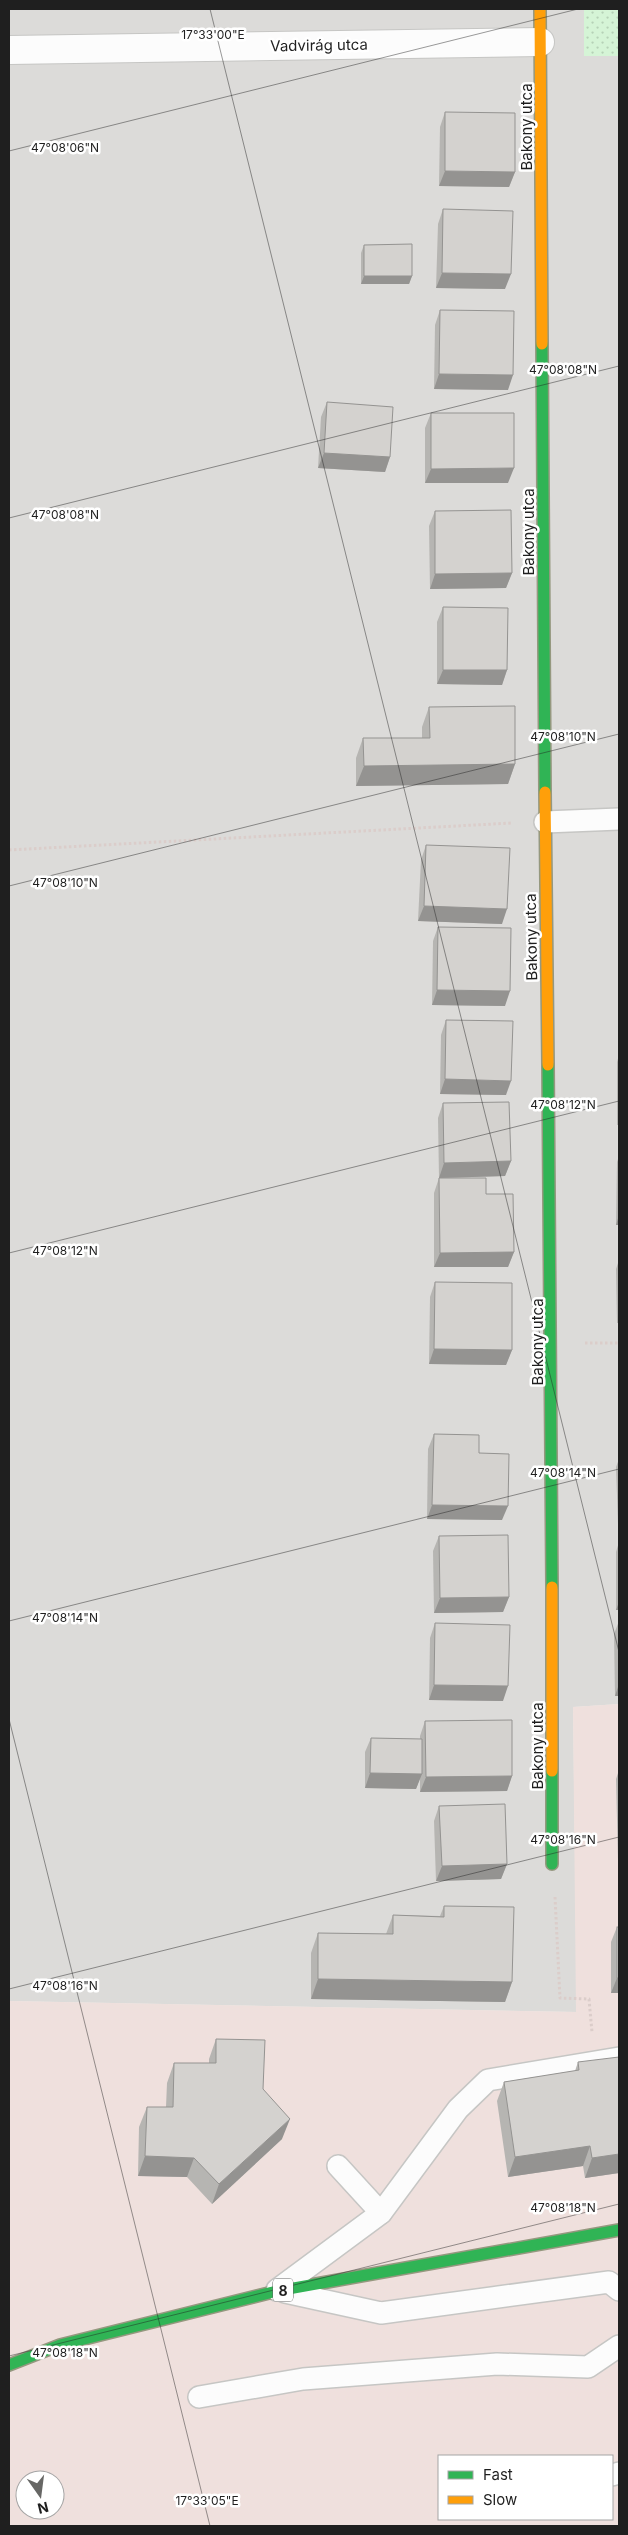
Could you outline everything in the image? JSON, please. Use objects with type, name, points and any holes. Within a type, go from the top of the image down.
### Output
[{"type":"street","name":"Bakony utca","points":[[540,9],[545,822],[552,1344],[552,1864]]},
{"type":"street","name":"Vadvirág utca","points":[[9,50],[540,42]]},
{"type":"street","name":"8","points":[[9,2365],[60,2345],[277,2290],[619,2230]]},
{"type":"lane","points":[[545,822],[619,819]]},
{"type":"lane","points":[[277,2290],[381,2213],[458,2109],[488,2080],[619,2058]]},
{"type":"lane","points":[[338,2166],[381,2213]]},
{"type":"lane","points":[[277,2290],[381,2313],[609,2282],[619,2290]]},
{"type":"lane","points":[[198,2397],[303,2379],[458,2366],[497,2364],[588,2367],[619,2346]]},
{"type":"path","points":[[9,850],[545,822]]},
{"type":"path","points":[[552,1864],[557,1916],[560,1998],[589,1999],[592,2037]]},
{"type":"shaded area","points":[[9,9],[619,9],[619,1704],[573,1707],[577,2012],[9,2001]]},
{"type":"shaded area","points":[[619,1704],[619,2526],[9,2526],[9,2001],[576,2012],[573,1707]]},
{"type":"green space","points":[[584,9],[619,9],[619,56],[584,56]]},
{"type":"building","points":[[445,112],[515,113],[515,172],[445,171]]},
{"type":"building","points":[[443,209],[513,211],[511,274],[442,273]]},
{"type":"building","points":[[412,244],[412,276],[364,276],[364,245]]},
{"type":"building","points":[[440,310],[514,311],[513,375],[439,374]]},
{"type":"building","points":[[327,402],[393,407],[390,457],[324,453]]},
{"type":"building","points":[[431,413],[514,413],[514,468],[431,469]]},
{"type":"building","points":[[511,510],[512,573],[435,574],[435,511]]},
{"type":"building","points":[[443,607],[508,608],[507,670],[443,670]]},
{"type":"building","points":[[515,706],[515,764],[364,766],[363,738],[430,738],[429,707]]},
{"type":"building","points":[[426,845],[510,848],[507,909],[424,906]]},
{"type":"building","points":[[438,927],[511,928],[510,991],[437,990]]},
{"type":"building","points":[[446,1020],[513,1021],[511,1081],[445,1079]]},
{"type":"building","points":[[509,1102],[511,1161],[444,1163],[443,1103]]},
{"type":"building","points":[[439,1178],[486,1178],[486,1194],[513,1194],[514,1252],[440,1253]]},
{"type":"building","points":[[435,1282],[512,1283],[512,1350],[434,1349]]},
{"type":"building","points":[[434,1434],[479,1435],[479,1453],[509,1454],[508,1506],[432,1505]]},
{"type":"building","points":[[508,1535],[509,1597],[440,1598],[439,1536]]},
{"type":"building","points":[[435,1623],[510,1625],[508,1686],[434,1685]]},
{"type":"building","points":[[512,1720],[512,1776],[426,1777],[425,1721]]},
{"type":"building","points":[[371,1738],[422,1739],[422,1774],[370,1773]]},
{"type":"building","points":[[505,1804],[507,1864],[442,1866],[439,1806]]},
{"type":"building","points":[[444,1906],[514,1907],[512,1982],[318,1979],[318,1933],[393,1934],[393,1915],[444,1917]]},
{"type":"building","points":[[617,1927],[619,1927],[619,1978],[617,1978]]},
{"type":"building","points":[[216,2039],[265,2040],[263,2089],[290,2119],[219,2184],[194,2158],[145,2156],[147,2107],[173,2107],[174,2063],[216,2063]]},
{"type":"building","points":[[619,2057],[619,2154],[592,2158],[590,2146],[515,2157],[504,2082],[579,2070],[578,2062]]},
{"type":"traffic: fast","points":[[542,344],[545,792]]},
{"type":"traffic: fast","points":[[548,1065],[552,1587]]},
{"type":"traffic: fast","points":[[552,1771],[552,1864]]},
{"type":"traffic: fast","points":[[9,2365],[60,2345],[277,2291],[619,2230]]},
{"type":"traffic: slow","points":[[540,9],[542,344]]},
{"type":"traffic: slow","points":[[545,792],[548,1065]]},
{"type":"traffic: slow","points":[[552,1587],[552,1771]]}]
